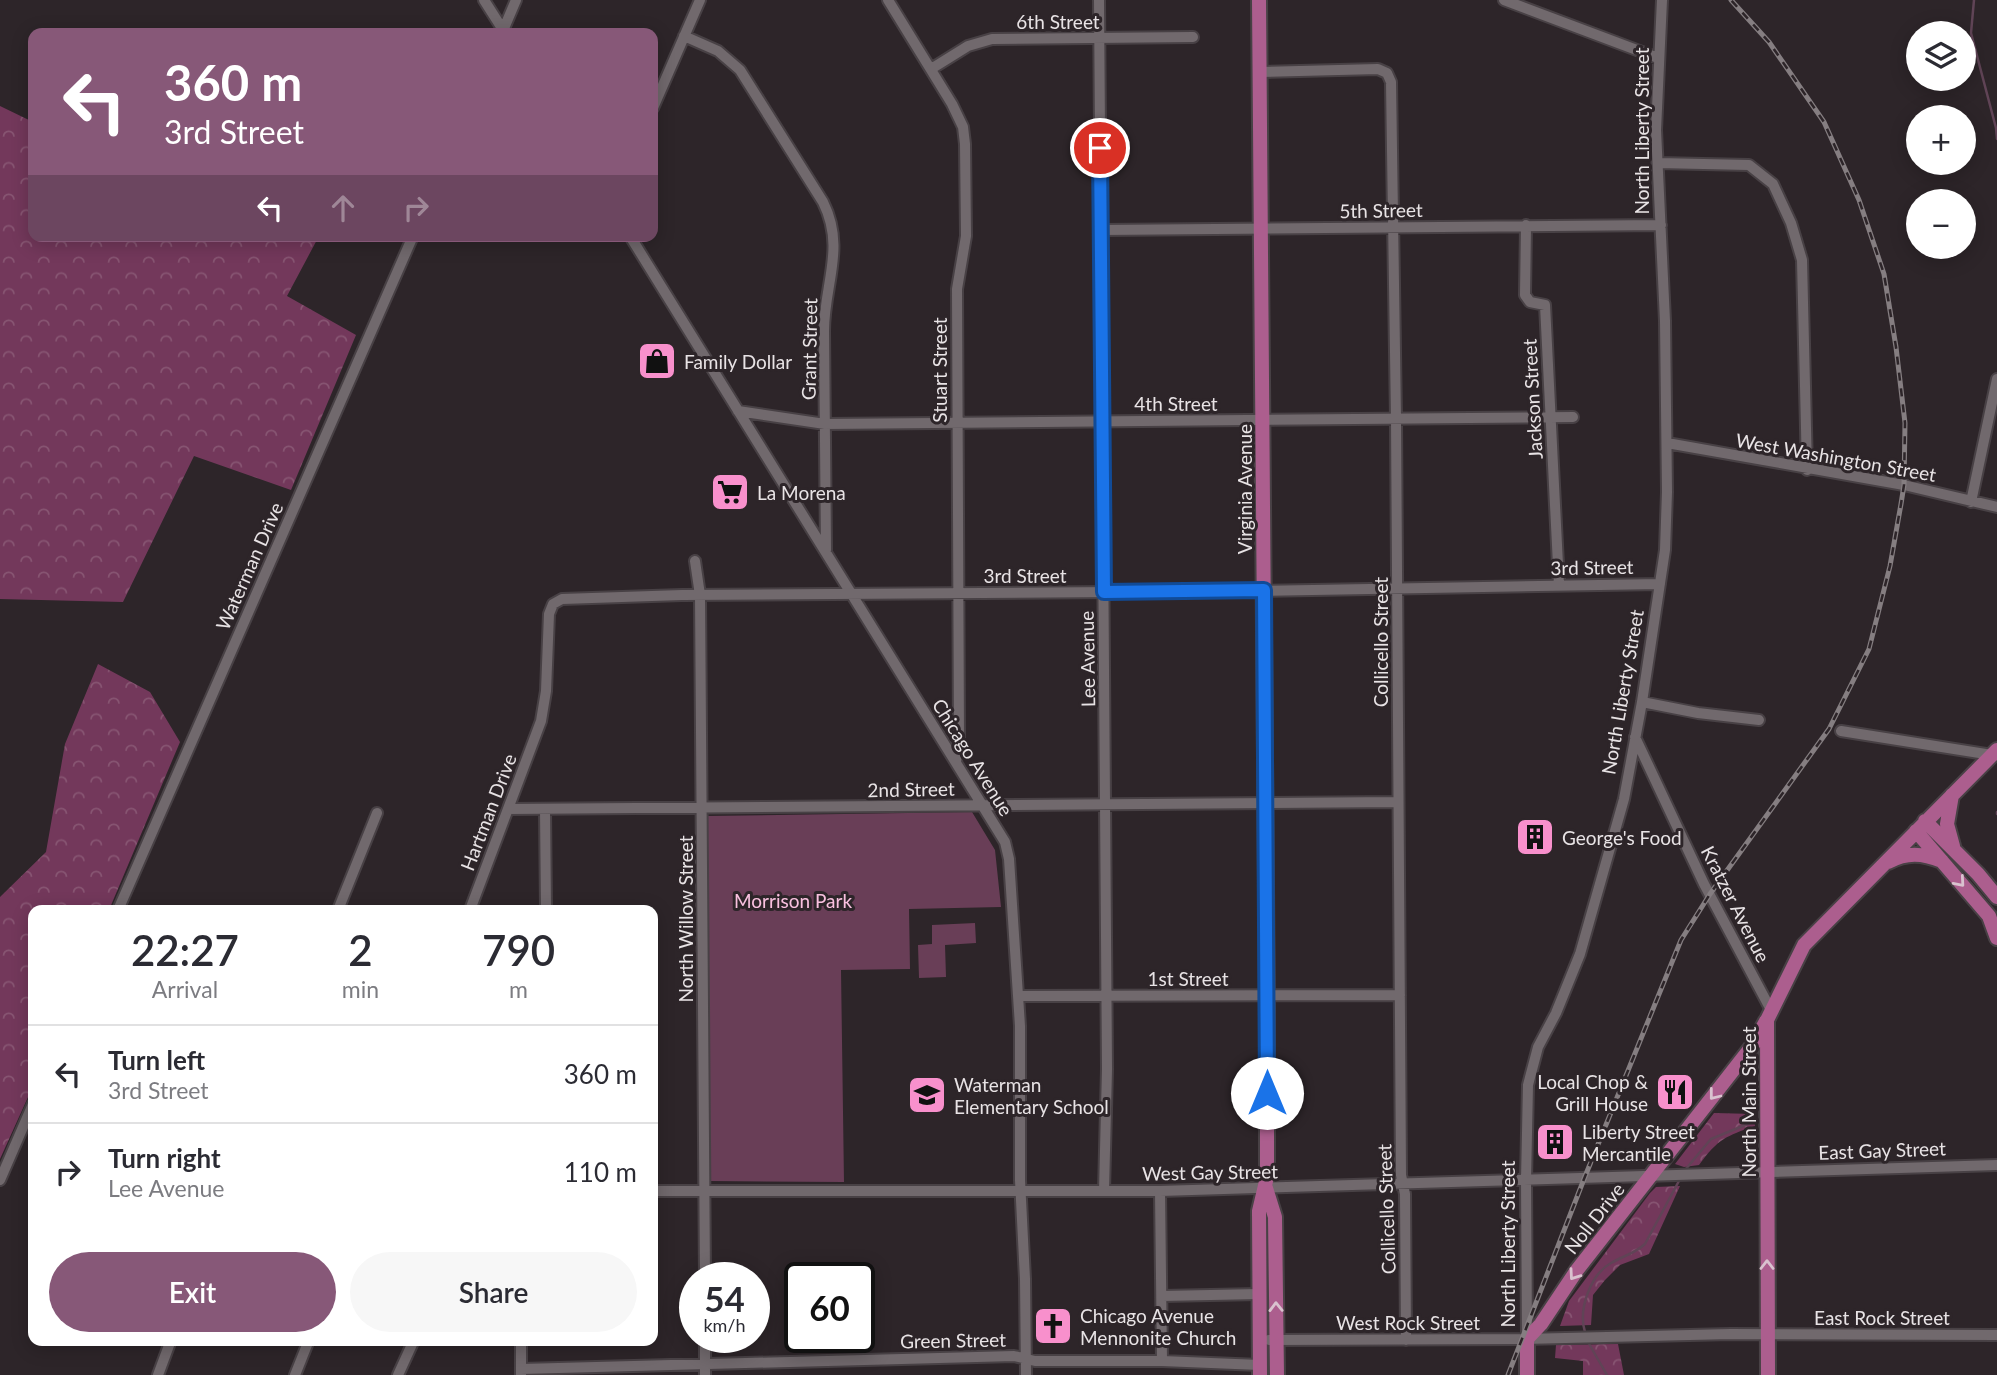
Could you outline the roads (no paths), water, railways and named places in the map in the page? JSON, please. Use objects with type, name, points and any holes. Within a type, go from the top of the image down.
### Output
[{"type":"main road","name":"Virginia Avenue","points":[[1259,0],[1266,804],[1266,1188]]},
{"type":"main road","name":"North Main Street","points":[[1768,1375],[1769,1015],[1804,945],[1995,752]]},
{"type":"main road","points":[[1952,795],[1947,824],[1954,850]]},
{"type":"main road","points":[[1920,826],[1954,850],[1997,897]]},
{"type":"main road","points":[[1920,826],[1943,862],[1989,916],[1997,937]]},
{"type":"main road","points":[[1883,864],[1910,854],[1928,856],[1943,862]]},
{"type":"main road","name":"Noll Drive","points":[[1527,1339],[1541,1324],[1577,1270],[1753,1045],[1769,1015]]},
{"type":"main road","points":[[1260,1370],[1259,1211],[1266,1188]]},
{"type":"main road","points":[[1266,1188],[1275,1217],[1277,1375]]},
{"type":"main road","name":"North Liberty Street","points":[[1527,1339],[1527,1375]]},
{"type":"street","points":[[484,0],[501,28]]},
{"type":"street","points":[[505,28],[516,0]]},
{"type":"street","points":[[658,96],[700,0]]},
{"type":"street","name":"Stuart Street","points":[[888,0],[957,111],[965,144],[966,243],[957,289],[959,738],[956,762]]},
{"type":"street","name":"Lee Avenue","points":[[1099,0],[1107,1069],[1104,1191]]},
{"type":"street","points":[[1504,0],[1658,58]]},
{"type":"street","name":"North Liberty Street","points":[[1527,1339],[1526,1110],[1530,1072],[1580,954],[1624,799],[1660,584],[1666,515],[1667,443],[1658,163],[1658,58],[1662,0]]},
{"type":"street","name":"Grant Street","points":[[684,36],[723,54],[745,77],[831,218],[835,250],[824,322],[826,553]]},
{"type":"street","name":"6th Street","points":[[931,69],[968,46],[992,39],[1193,37]]},
{"type":"street","name":"Collicello Street","points":[[1259,72],[1378,69],[1387,73],[1391,82],[1402,1184],[1405,1194],[1406,1339]]},
{"type":"street","points":[[1658,163],[1749,165],[1773,184],[1791,223],[1802,260],[1807,470]]},
{"type":"street","name":"Jackson Street","points":[[1526,225],[1525,295],[1530,302],[1545,305],[1559,585]]},
{"type":"street","name":"5th Street","points":[[1101,230],[1661,225]]},
{"type":"street","name":"Waterman Drive","points":[[120,905],[410,242]]},
{"type":"street","name":"Chicago Avenue","points":[[634,242],[1000,832],[1008,854],[1018,996],[1026,1375]]},
{"type":"street","points":[[1971,502],[1997,379]]},
{"type":"street","name":"4th Street","points":[[738,411],[825,424],[1573,417]]},
{"type":"street","name":"West Washington Street","points":[[1667,443],[1807,470],[1904,485],[1997,507]]},
{"type":"street","name":"North Willow Street","points":[[695,561],[700,595],[705,1262]]},
{"type":"street","name":"3rd Street","points":[[559,600],[576,597],[700,595],[1660,584]]},
{"type":"street","name":"Hartman Drive","points":[[472,905],[539,726],[546,691],[549,614],[553,604],[559,600]]},
{"type":"street","points":[[1642,702],[1698,713],[1759,720]]},
{"type":"street","points":[[1841,731],[1995,752]]},
{"type":"street","name":"Kratzer Avenue","points":[[1635,737],[1769,1015]]},
{"type":"street","name":"2nd Street","points":[[508,809],[1398,802]]},
{"type":"street","points":[[545,809],[546,905]]},
{"type":"street","points":[[340,905],[377,813]]},
{"type":"street","name":"1st Street","points":[[1018,996],[1400,995]]},
{"type":"street","points":[[0,1180],[28,1116]]},
{"type":"street","name":"East Gay Street","points":[[1767,1171],[1997,1165]]},
{"type":"street","name":"West Gay Street","points":[[658,1191],[1160,1191],[1650,1177],[1767,1171]]},
{"type":"street","points":[[1160,1191],[1162,1361]]},
{"type":"street","points":[[1162,1296],[1259,1294]]},
{"type":"street","name":"East Rock Street","points":[[1767,1334],[1997,1335]]},
{"type":"street","name":"West Rock Street","points":[[1259,1339],[1527,1339],[1767,1334]]},
{"type":"street","points":[[158,1375],[169,1346]]},
{"type":"street","points":[[295,1375],[307,1346]]},
{"type":"street","points":[[398,1375],[411,1346]]},
{"type":"street","points":[[521,1372],[522,1346]]},
{"type":"street","name":"Green Street","points":[[521,1372],[705,1370],[1014,1356],[1035,1361],[1162,1361],[1260,1370]]},
{"type":"waterway","points":[[1974,0],[1971,33],[1997,139]]},
{"type":"waterway","points":[[1685,1170],[1711,1139],[1755,1121]]},
{"type":"waterway","points":[[1585,1332],[1583,1314],[1592,1284],[1611,1263],[1645,1244],[1680,1179]]},
{"type":"waterway","points":[[1588,1342],[1607,1375]]},
{"type":"railway","points":[[1508,1375],[1681,940],[1710,894],[1829,729],[1869,649],[1890,566],[1901,504],[1905,423],[1884,274],[1859,200],[1824,122],[1769,42],[1731,0]]},
{"type":"place","name":"Family Dollar","points":[[657,361]]},
{"type":"place","name":"La Morena","points":[[730,492]]},
{"type":"place","name":"George's Food","points":[[1535,837]]},
{"type":"place","name":"Local Chop & Grill House","points":[[1675,1092]]},
{"type":"place","name":"Waterman Elementary School","points":[[927,1095]]},
{"type":"place","name":"Liberty Street Mercantile","points":[[1555,1142]]},
{"type":"place","name":"Chicago Avenue Mennonite Church","points":[[1053,1326]]},
{"type":"park label","name":"Morrison Park","points":[[793,900]]}]
